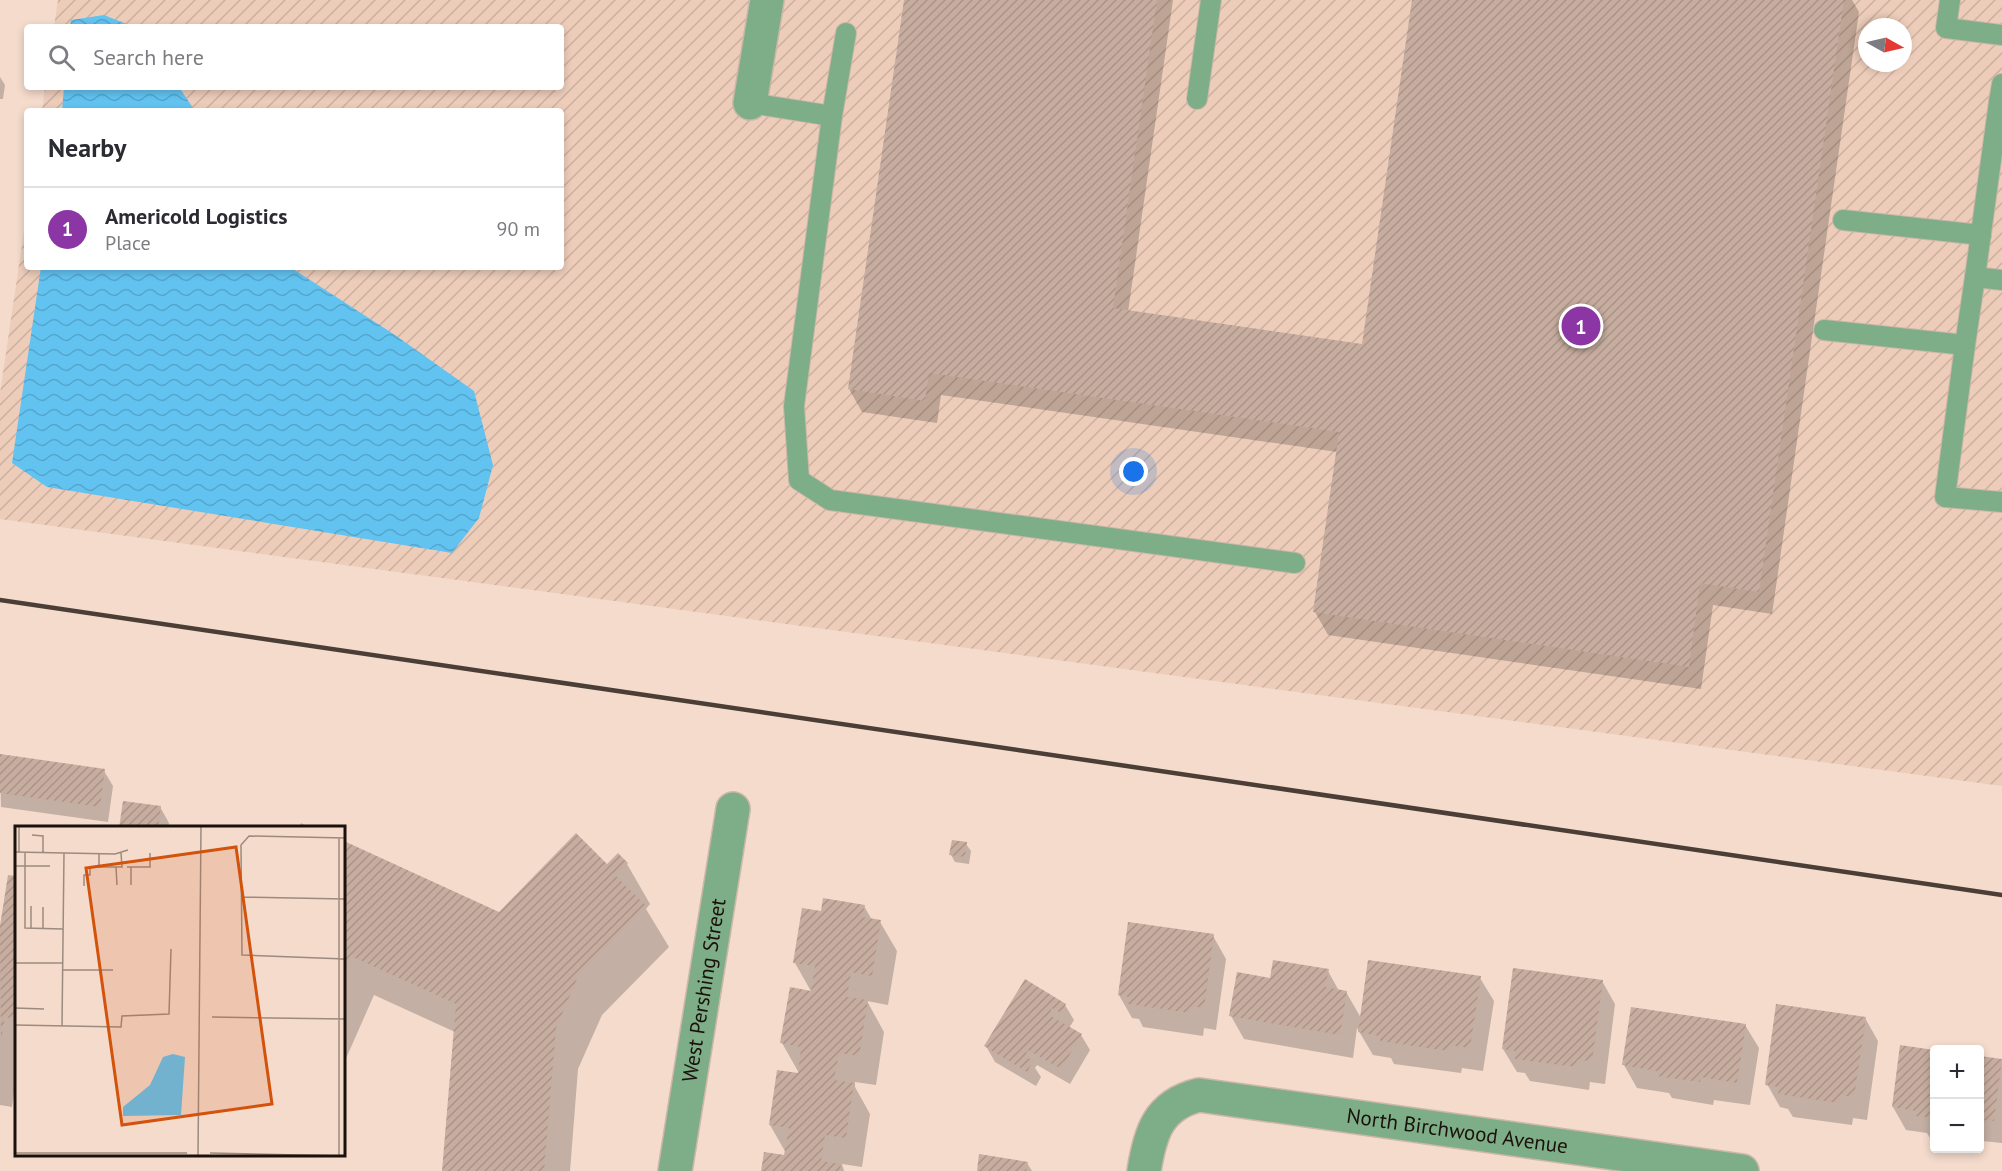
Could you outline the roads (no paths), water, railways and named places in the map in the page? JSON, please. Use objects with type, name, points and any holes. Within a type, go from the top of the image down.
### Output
[{"type":"street","points":[[750,103],[767,0]]},
{"type":"street","name":"West Pershing Street","points":[[675,1171],[733,809]]},
{"type":"street","name":"North Birchwood Avenue","points":[[1144,1171],[1153,1132],[1160,1117],[1185,1098],[1199,1095],[1615,1162],[1742,1171]]},
{"type":"lane","points":[[1197,99],[1211,0]]},
{"type":"lane","points":[[1950,0],[1946,28],[2002,35]]},
{"type":"lane","points":[[846,33],[832,116],[794,406],[799,480],[830,500],[1295,563]]},
{"type":"lane","points":[[2001,96],[1945,497],[2002,502]]},
{"type":"lane","points":[[750,103],[832,116]]},
{"type":"lane","points":[[1843,220],[1981,235]]},
{"type":"lane","points":[[1975,277],[2002,280]]},
{"type":"lane","points":[[1824,330],[1965,345]]},
{"type":"water","points":[[104,15],[126,24],[70,24],[71,20]]},
{"type":"water","points":[[64,90],[181,90],[193,108],[62,108]]},
{"type":"water","points":[[41,270],[295,270],[395,335],[474,391],[493,465],[479,518],[452,553],[47,487],[12,463]]},
{"type":"railway","points":[[0,600],[2002,895]]},
{"type":"place","name":"Americold Logistics","points":[[1581,326]]}]
